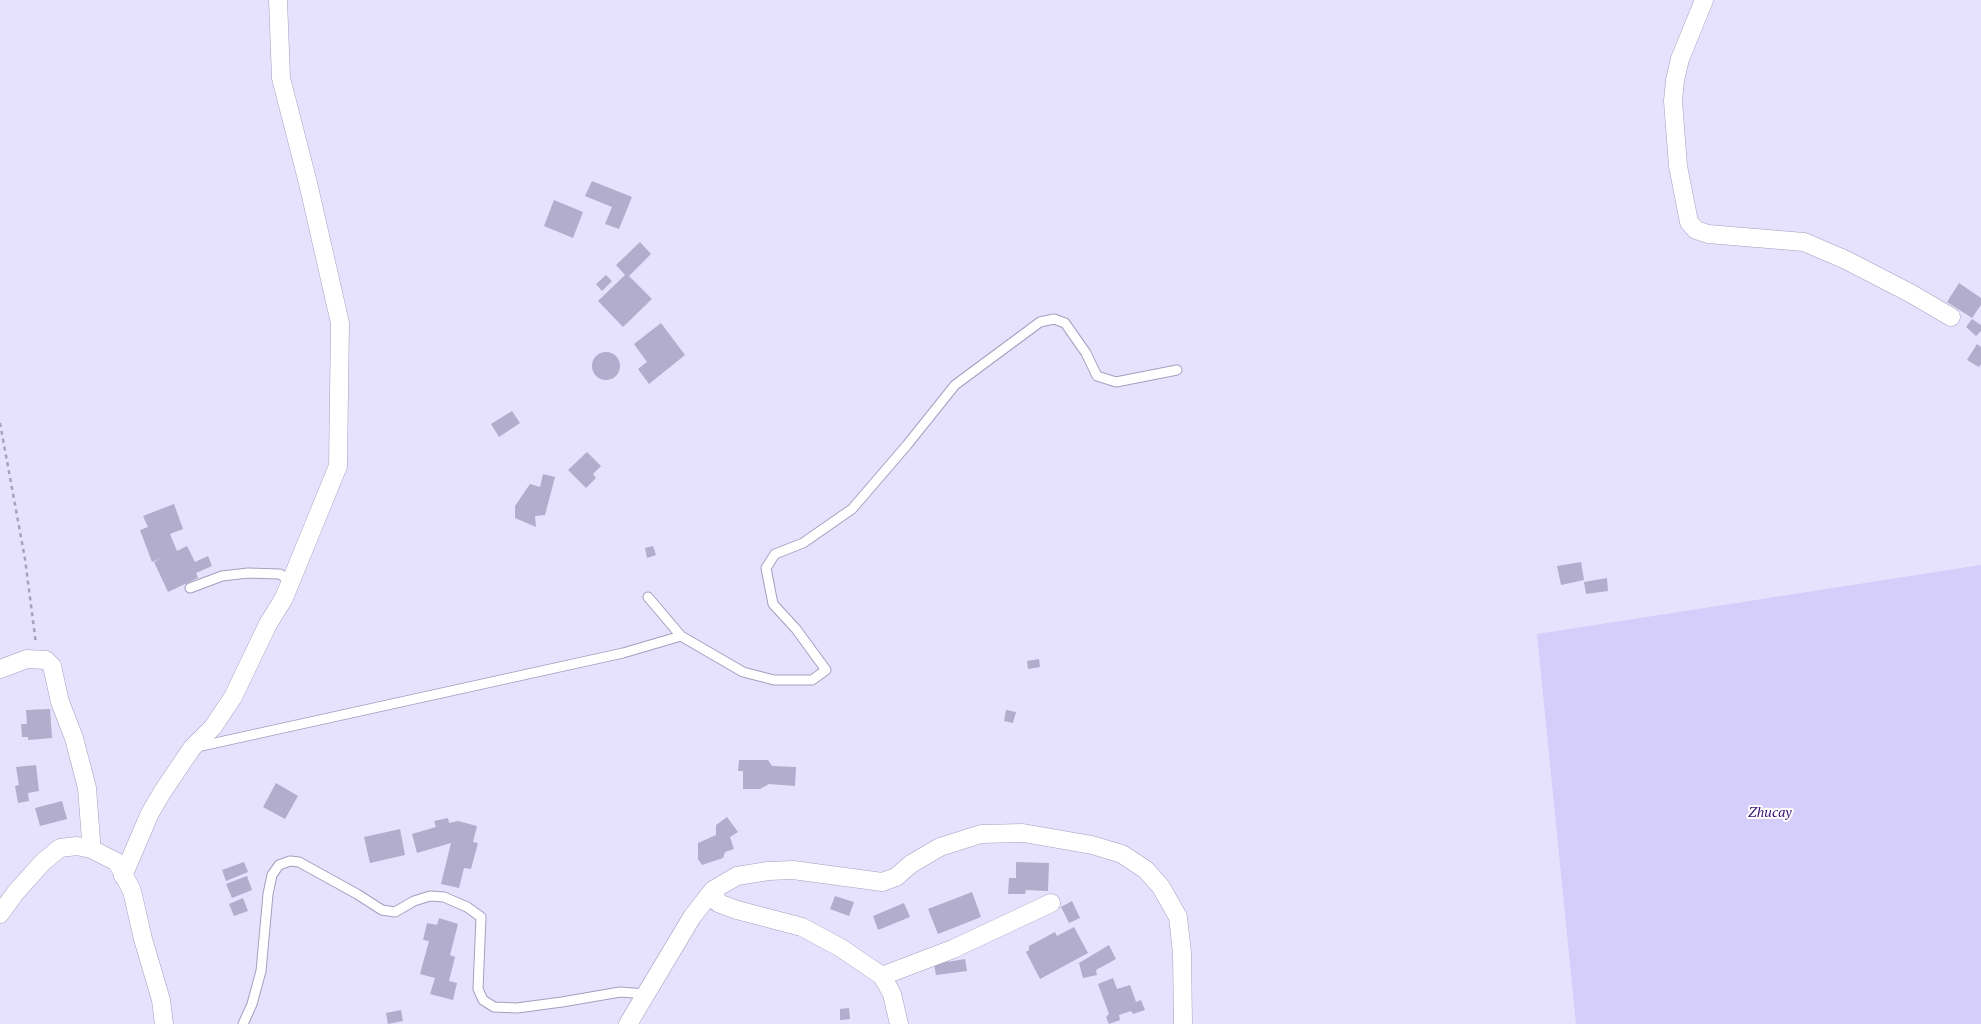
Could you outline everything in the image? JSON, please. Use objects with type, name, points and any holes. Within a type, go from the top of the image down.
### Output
[{"type":"street","points":[[124,876],[150,813],[178,767],[192,748],[213,727],[233,697],[268,624],[284,598],[338,466],[340,323],[281,78],[278,0]]},
{"type":"street","points":[[1704,0],[1680,59],[1673,101],[1678,166],[1689,222],[1696,230],[1708,234],[1804,242],[1846,260],[1952,317]]},
{"type":"street","points":[[0,669],[27,659],[38,658],[46,660],[52,666],[60,702],[74,738],[87,788],[92,840],[91,849]]},
{"type":"street","points":[[628,1024],[692,917],[713,890],[738,876],[768,871],[793,870],[882,882],[896,876],[911,864],[940,847],[981,834],[1023,833],[1092,845],[1122,854],[1146,870],[1161,887],[1178,917],[1182,953],[1183,1024]]},
{"type":"street","points":[[0,914],[16,892],[43,862],[60,848],[77,846],[91,849],[117,862],[132,891],[143,939],[161,1000],[164,1024]]},
{"type":"street","points":[[713,890],[718,903],[737,910],[802,927],[841,948],[882,976],[892,994],[899,1024]]},
{"type":"street","points":[[882,976],[953,949],[1051,903]]},
{"type":"lane","points":[[648,597],[681,636],[743,672],[774,680],[812,680],[826,670],[796,629],[773,604],[766,568],[776,554],[803,543],[852,510],[955,385],[1040,322],[1054,319],[1065,323],[1086,353],[1097,376],[1116,382],[1177,370]]},
{"type":"lane","points":[[190,588],[222,576],[248,573],[280,574],[291,582]]},
{"type":"lane","points":[[192,748],[622,653],[681,636]]},
{"type":"lane","points":[[243,1024],[252,1004],[261,971],[268,894],[272,875],[279,865],[290,861],[300,862],[358,894],[382,910],[394,912],[414,901],[430,896],[444,897],[467,906],[481,916],[478,989],[483,1000],[494,1007],[517,1008],[535,1006],[620,992],[646,994]]},
{"type":"path","points":[[0,423],[25,559],[38,658]]},
{"type":"green space","name":"Zhucay","points":[[1981,565],[1981,1024],[1576,1024],[1537,634]]},
{"type":"building","points":[[592,181],[632,197],[619,229],[605,224],[612,207],[585,196]]},
{"type":"building","points":[[554,200],[583,212],[573,238],[544,226]]},
{"type":"building","points":[[640,242],[651,254],[629,276],[652,299],[623,327],[598,301],[625,275],[616,265]]},
{"type":"building","points":[[606,275],[612,281],[602,291],[596,284]]},
{"type":"building","points":[[1959,283],[1981,298],[1981,305],[1972,318],[1947,302]]},
{"type":"building","points":[[1972,319],[1981,325],[1981,331],[1976,336],[1966,327]]},
{"type":"building","points":[[661,323],[685,355],[649,384],[638,369],[647,362],[634,344]]},
{"type":"building","points":[[1977,344],[1981,347],[1981,364],[1979,367],[1967,360]]},
{"type":"building","points":[[606,352],[616,356],[620,366],[616,376],[606,380],[596,376],[592,366],[596,356]]},
{"type":"building","points":[[512,411],[520,423],[499,437],[491,424]]},
{"type":"building","points":[[587,452],[601,466],[593,474],[596,478],[586,488],[568,470]]},
{"type":"building","points":[[543,474],[555,477],[545,515],[535,516],[536,527],[515,518],[515,506],[530,484],[540,487]]},
{"type":"building","points":[[174,504],[183,529],[170,534],[177,551],[187,546],[195,562],[208,556],[212,566],[196,573],[198,578],[168,592],[154,562],[161,558],[152,562],[140,530],[148,527],[143,516]]},
{"type":"building","points":[[653,546],[656,555],[647,558],[645,548]]},
{"type":"building","points":[[1581,562],[1584,580],[1561,585],[1557,566]]},
{"type":"building","points":[[1607,578],[1608,591],[1586,594],[1584,582]]},
{"type":"building","points":[[1039,659],[1040,667],[1028,669],[1027,661]]},
{"type":"building","points":[[50,709],[52,738],[28,740],[28,737],[22,737],[21,724],[27,724],[26,710]]},
{"type":"building","points":[[1006,710],[1016,712],[1013,723],[1004,721]]},
{"type":"building","points":[[739,760],[768,760],[772,766],[796,767],[795,786],[769,784],[760,789],[743,789],[743,771],[738,771]]},
{"type":"building","points":[[36,765],[39,791],[28,793],[29,801],[18,803],[15,786],[19,785],[16,767]]},
{"type":"building","points":[[276,783],[298,796],[285,819],[263,807]]},
{"type":"building","points":[[62,801],[67,819],[40,826],[35,808]]},
{"type":"building","points":[[727,817],[738,832],[730,837],[734,849],[725,852],[723,858],[702,865],[698,859],[698,843],[716,835],[716,825]]},
{"type":"building","points":[[448,818],[449,823],[458,821],[477,826],[473,842],[478,843],[471,869],[464,868],[459,888],[441,884],[451,843],[417,853],[412,834],[436,827],[434,821]]},
{"type":"building","points":[[400,829],[405,855],[370,863],[364,837]]},
{"type":"building","points":[[244,862],[248,872],[226,881],[222,870]]},
{"type":"building","points":[[1016,862],[1049,863],[1048,891],[1026,890],[1025,894],[1008,894],[1009,878],[1016,878]]},
{"type":"building","points":[[247,876],[252,890],[232,898],[226,884]]},
{"type":"building","points":[[972,892],[981,917],[938,934],[928,909]]},
{"type":"building","points":[[835,896],[854,902],[849,916],[830,909]]},
{"type":"building","points":[[243,898],[248,911],[234,916],[229,904]]},
{"type":"building","points":[[1072,901],[1080,918],[1069,923],[1061,907]]},
{"type":"building","points":[[904,903],[910,917],[878,930],[873,916]]},
{"type":"building","points":[[439,918],[458,924],[450,955],[455,957],[449,981],[457,983],[453,1000],[430,994],[435,978],[420,974],[429,941],[423,940],[427,923],[437,925]]},
{"type":"building","points":[[1074,927],[1088,953],[1040,979],[1026,952],[1029,950],[1029,946],[1055,932],[1057,936]]},
{"type":"building","points":[[1109,945],[1116,959],[1096,970],[1097,975],[1083,978],[1079,963]]},
{"type":"building","points":[[965,959],[967,971],[936,975],[934,964]]},
{"type":"building","points":[[1113,978],[1117,989],[1130,985],[1136,1002],[1141,1000],[1145,1010],[1133,1014],[1131,1011],[1119,1015],[1120,1020],[1109,1024],[1106,1017],[1109,1014],[1098,984]]},
{"type":"building","points":[[849,1008],[850,1019],[840,1020],[840,1009]]},
{"type":"building","points":[[401,1010],[403,1021],[388,1024],[386,1013]]}]
